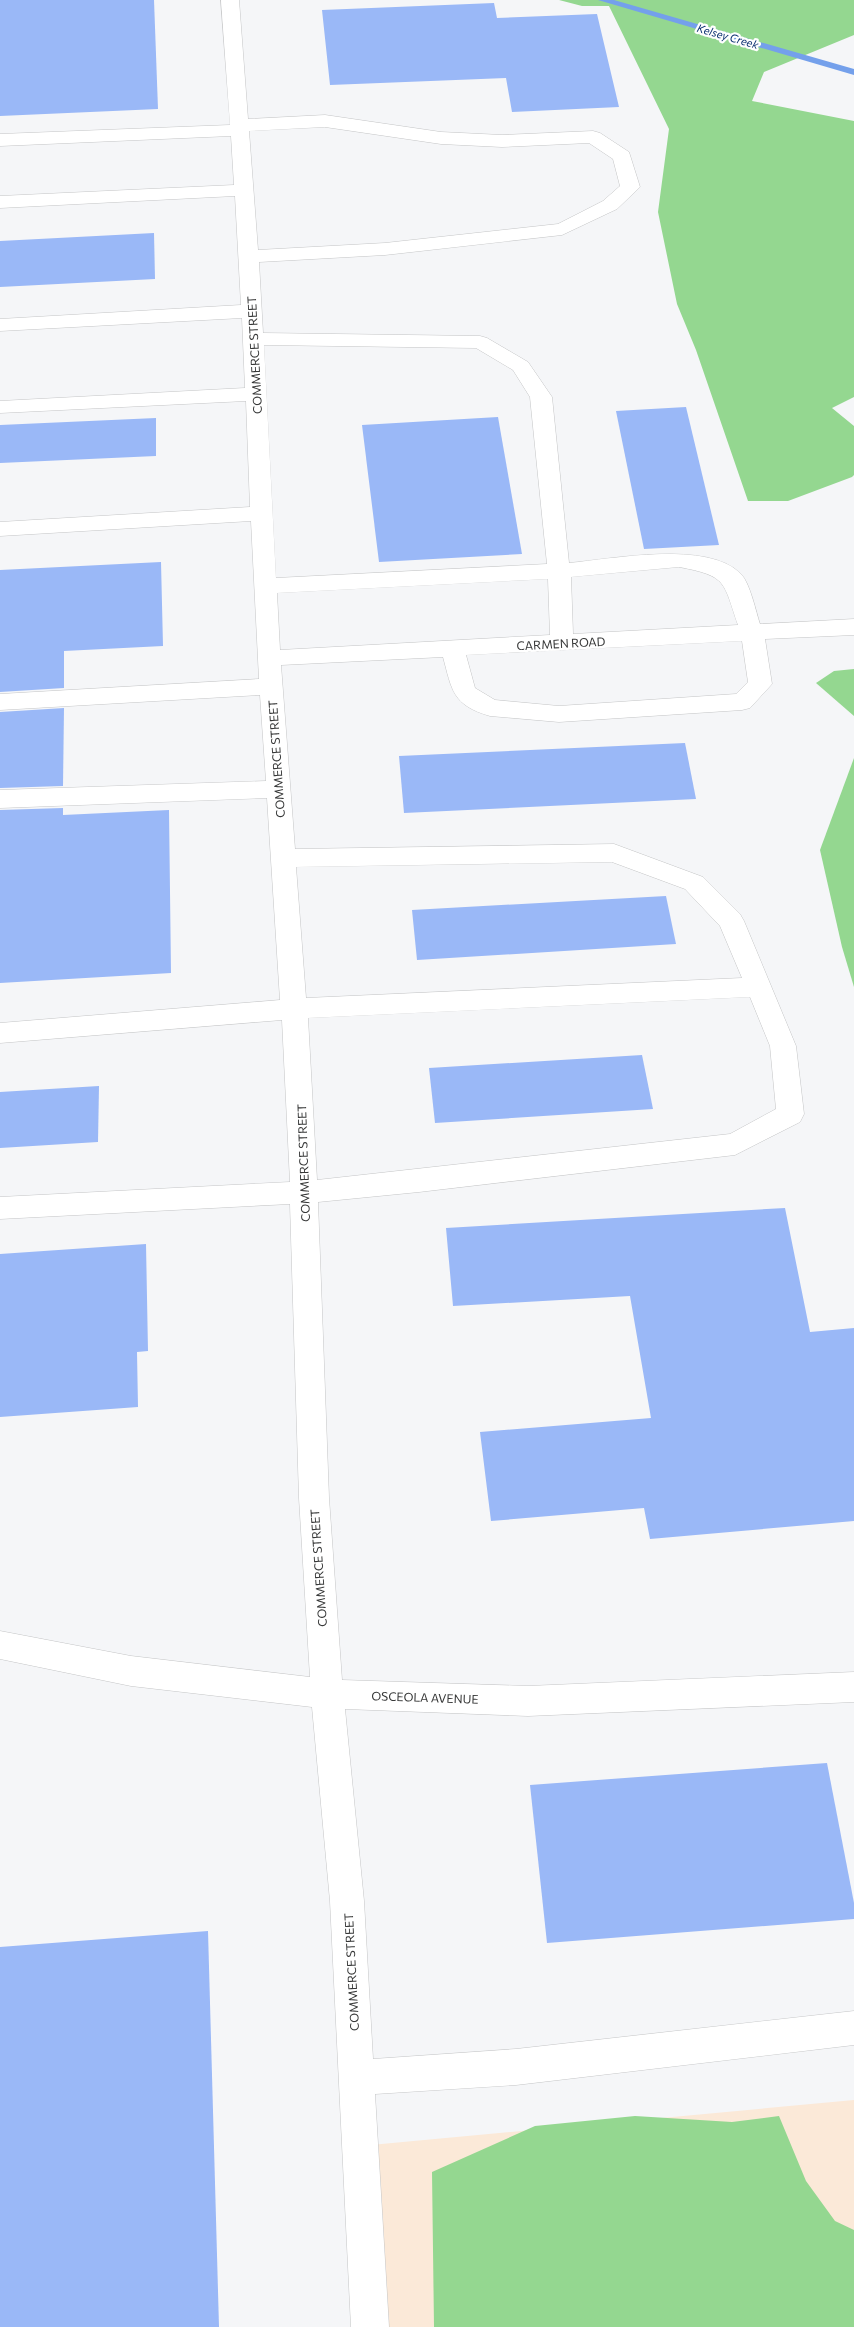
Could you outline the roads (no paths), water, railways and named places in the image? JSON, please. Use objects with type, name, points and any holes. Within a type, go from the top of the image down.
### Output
[{"type":"street","name":"COMMERCE STREET","points":[[230,0],[254,339],[269,658],[294,1009],[304,1192],[314,1498],[327,1694],[347,1901],[370,2327]]},
{"type":"street","points":[[0,140],[240,128],[325,121],[441,138],[502,141],[593,137],[622,156],[630,187],[610,205],[562,229],[385,248],[249,257]]},
{"type":"street","points":[[0,202],[244,190]]},
{"type":"street","points":[[0,325],[252,311]]},
{"type":"street","points":[[254,339],[480,342],[521,366],[541,397],[559,571],[562,643]]},
{"type":"street","points":[[0,408],[256,394]]},
{"type":"street","points":[[0,529],[263,513]]},
{"type":"street","points":[[266,586],[559,571],[679,560],[713,566],[733,579],[752,632],[760,684],[742,702],[559,714],[490,708],[464,692],[453,648]]},
{"type":"street","name":"CARMEN ROAD","points":[[269,658],[854,627]]},
{"type":"street","points":[[0,702],[271,686]]},
{"type":"street","points":[[0,799],[278,789]]},
{"type":"street","points":[[0,1208],[304,1192],[420,1181],[735,1144],[790,1114],[783,1046],[732,921],[694,883],[614,853],[283,858]]},
{"type":"street","points":[[0,1033],[294,1009],[758,987]]},
{"type":"street","name":"OSCEOLA AVENUE","points":[[0,1645],[131,1671],[327,1694],[528,1701],[854,1687]]},
{"type":"street","points":[[356,2078],[516,2067],[854,2028]]},
{"type":"waterway","name":"Kelsey Creek","points":[[603,0],[854,72]]}]
